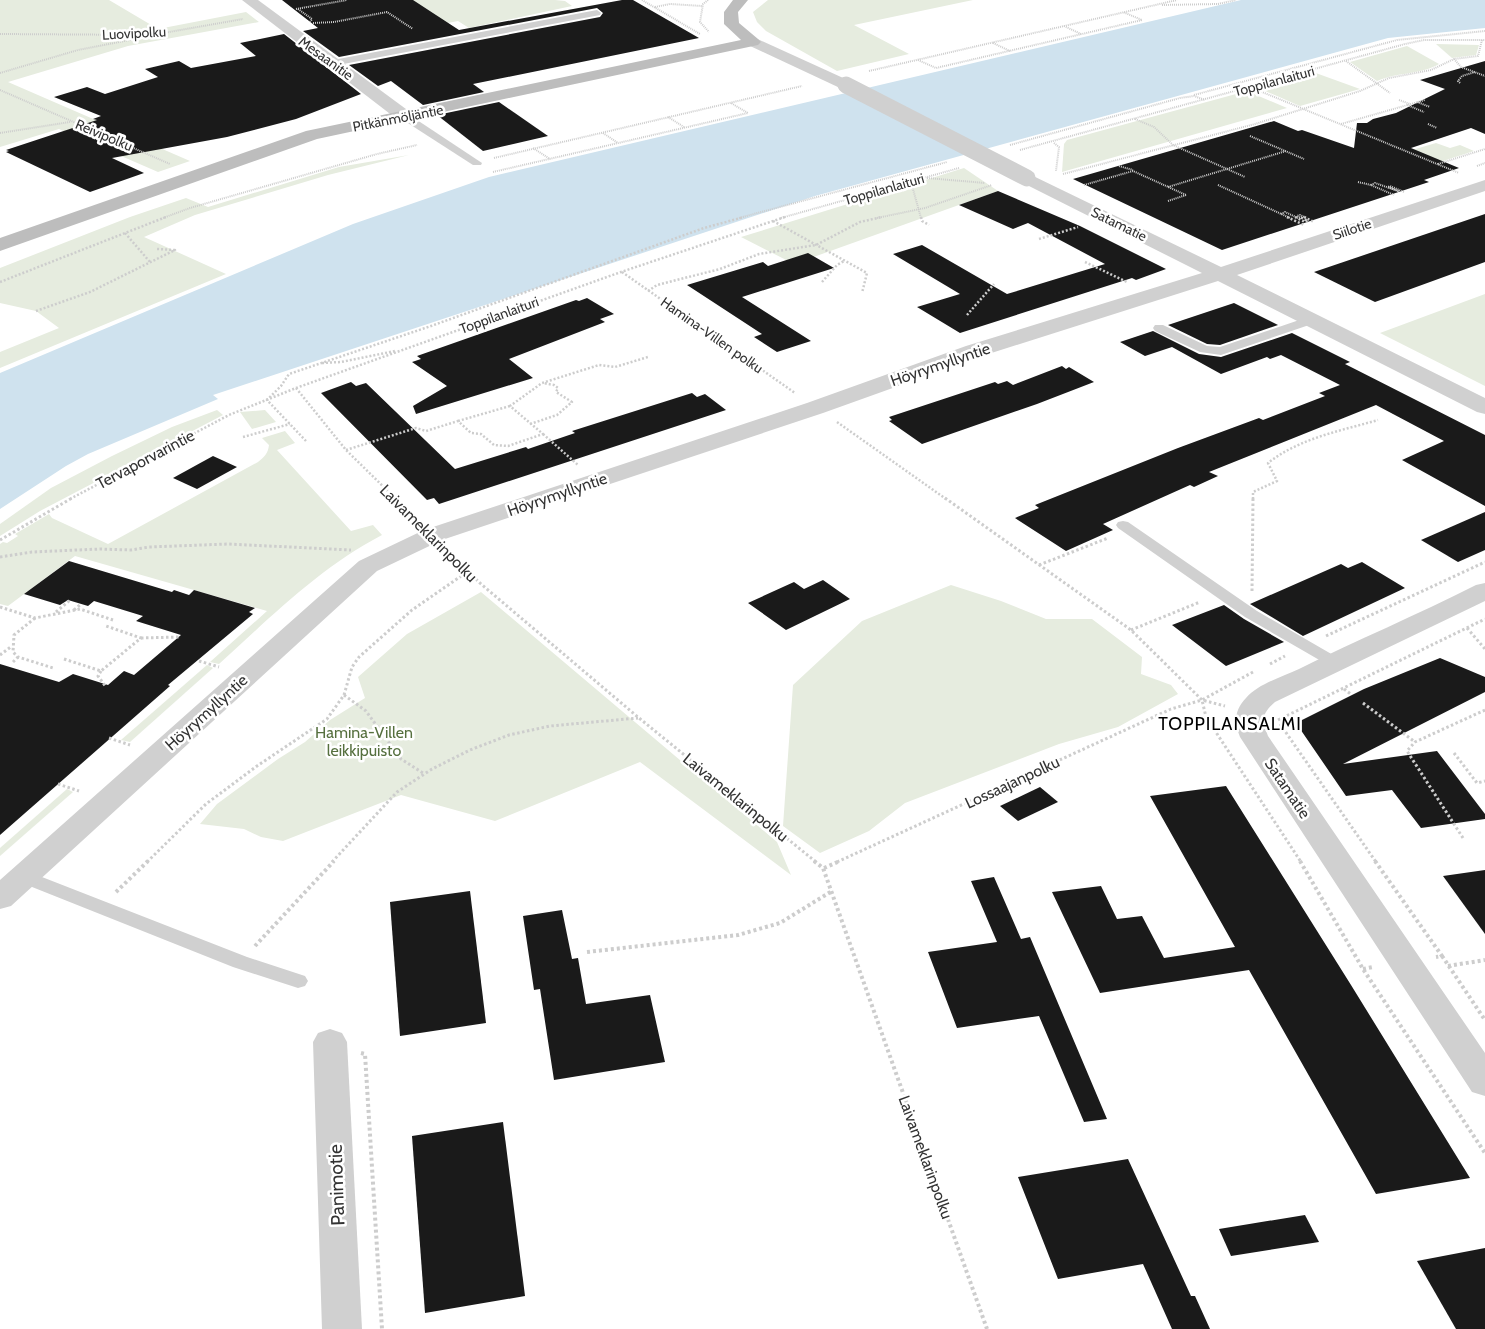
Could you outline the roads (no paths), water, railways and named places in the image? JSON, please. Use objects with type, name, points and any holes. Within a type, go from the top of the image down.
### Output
[{"type":"street","name":"Mesaanitie","points":[[249,0],[273,18],[300,21],[333,63],[404,116]]},
{"type":"street","points":[[742,0],[731,12],[732,24],[753,42]]},
{"type":"street","name":"Satamatie","points":[[753,42],[846,85],[1027,178],[1485,407]]},
{"type":"street","name":"Pitkänmöljäntie","points":[[0,245],[312,136],[753,42]]},
{"type":"street","name":"Siilotie","points":[[1219,274],[1485,185]]},
{"type":"street","name":"Höyrymyllyntie","points":[[0,898],[368,566],[433,535],[808,403],[1219,274]]},
{"type":"street","name":"Satamatie","points":[[1485,591],[1424,622],[1339,676],[1265,696],[1256,703],[1250,713],[1249,726],[1254,737],[1402,955],[1485,1082]]},
{"type":"street","name":"Panimotie","points":[[330,1042],[342,1329]]},
{"type":"lane","points":[[333,63],[393,50],[597,13]]},
{"type":"lane","points":[[404,116],[477,163]]},
{"type":"lane","points":[[412,134],[428,131]]},
{"type":"lane","points":[[1159,328],[1204,349],[1221,351],[1311,320]]},
{"type":"lane","points":[[1126,527],[1339,676]]},
{"type":"lane","points":[[24,876],[101,905],[240,962],[298,980]]},
{"type":"water","points":[[1241,0],[1485,0],[1485,28],[1388,38],[815,196],[213,395],[218,399],[88,454],[0,509],[0,373],[353,224],[489,177]]},
{"type":"district","name":"TOPPILANSALMI","points":[[1230,724]]},
{"type":"park label","name":"Hamina-Villen leikkipuisto","points":[[364,741]]}]
